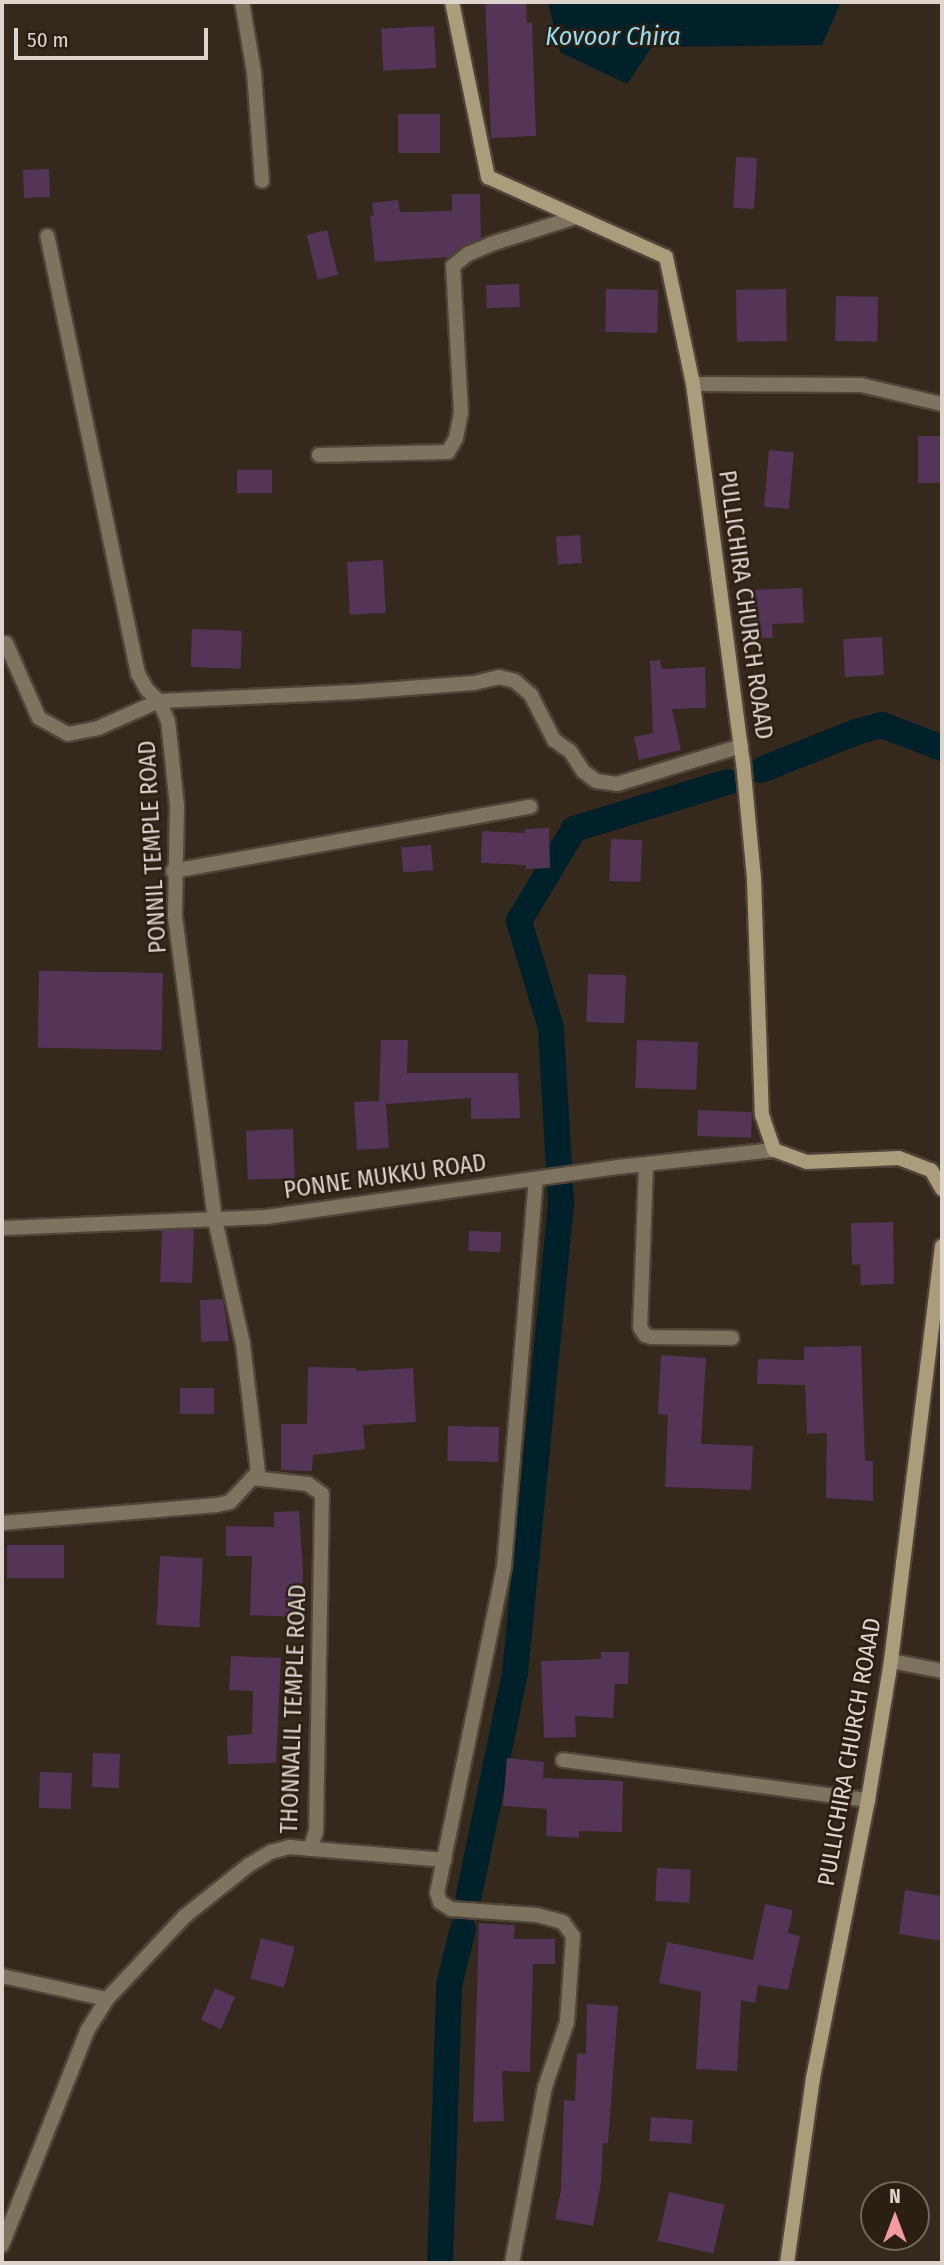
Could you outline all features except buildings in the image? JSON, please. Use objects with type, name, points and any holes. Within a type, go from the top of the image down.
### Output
[{"type":"main road","name":"PULLICHIRA CHURCH ROAAD","points":[[452,2],[488,177],[666,257],[693,384],[740,746],[754,878],[762,1115],[774,1150]]},
{"type":"main road","points":[[774,1150],[807,1162],[900,1158],[937,1169],[942,1189]]},
{"type":"main road","name":"PULLICHIRA CHURCH ROAAD","points":[[787,2263],[813,2078],[891,1661],[939,1305],[942,1246]]},
{"type":"street","points":[[242,2],[254,72],[262,181]]},
{"type":"street","points":[[319,455],[448,452],[456,438],[461,413],[453,266],[468,254],[491,244],[576,217]]},
{"type":"street","name":"PONNIL TEMPLE ROAD","points":[[47,236],[138,674],[147,690],[159,701],[168,721],[177,806],[173,871],[175,916],[215,1220]]},
{"type":"street","points":[[693,384],[861,385],[942,404]]},
{"type":"street","points":[[6,643],[39,718],[68,734],[98,728],[159,701],[382,691],[474,683],[499,677],[515,681],[531,695],[554,740],[570,751],[583,771],[596,781],[617,784],[740,746]]},
{"type":"street","points":[[173,871],[530,807]]},
{"type":"street","name":"PONNE MUKKU ROAD","points":[[2,1228],[266,1217],[536,1179],[774,1150]]},
{"type":"street","points":[[646,1166],[640,1327],[645,1335],[652,1337],[732,1338]]},
{"type":"street","points":[[512,2263],[545,2087],[568,2022],[573,1936],[563,1922],[537,1915],[451,1909],[440,1902],[438,1893],[504,1566],[536,1179]]},
{"type":"street","points":[[2,1523],[217,1505],[230,1502],[255,1475],[243,1344],[215,1220]]},
{"type":"street","name":"THONNALIL TEMPLE ROAD","points":[[2,2245],[87,2031],[107,1999],[185,1916],[250,1865],[271,1852],[290,1847],[310,1849],[316,1831],[321,1494],[308,1484],[255,1475]]},
{"type":"street","points":[[891,1661],[942,1671]]},
{"type":"street","points":[[563,1760],[867,1800]]},
{"type":"street","points":[[310,1849],[444,1860]]},
{"type":"street","points":[[2,1976],[107,1999]]},
{"type":"water","name":"Kovoor Chira","points":[[548,2],[841,2],[822,45],[652,47],[627,84],[560,52]]},
{"type":"waterway","points":[[761,770],[856,732],[882,725],[942,748]]},
{"type":"waterway","points":[[469,1895],[515,1673],[561,1203],[551,1028],[519,921],[574,829],[728,782]]},
{"type":"waterway","points":[[440,2263],[449,1985],[463,1929]]}]
